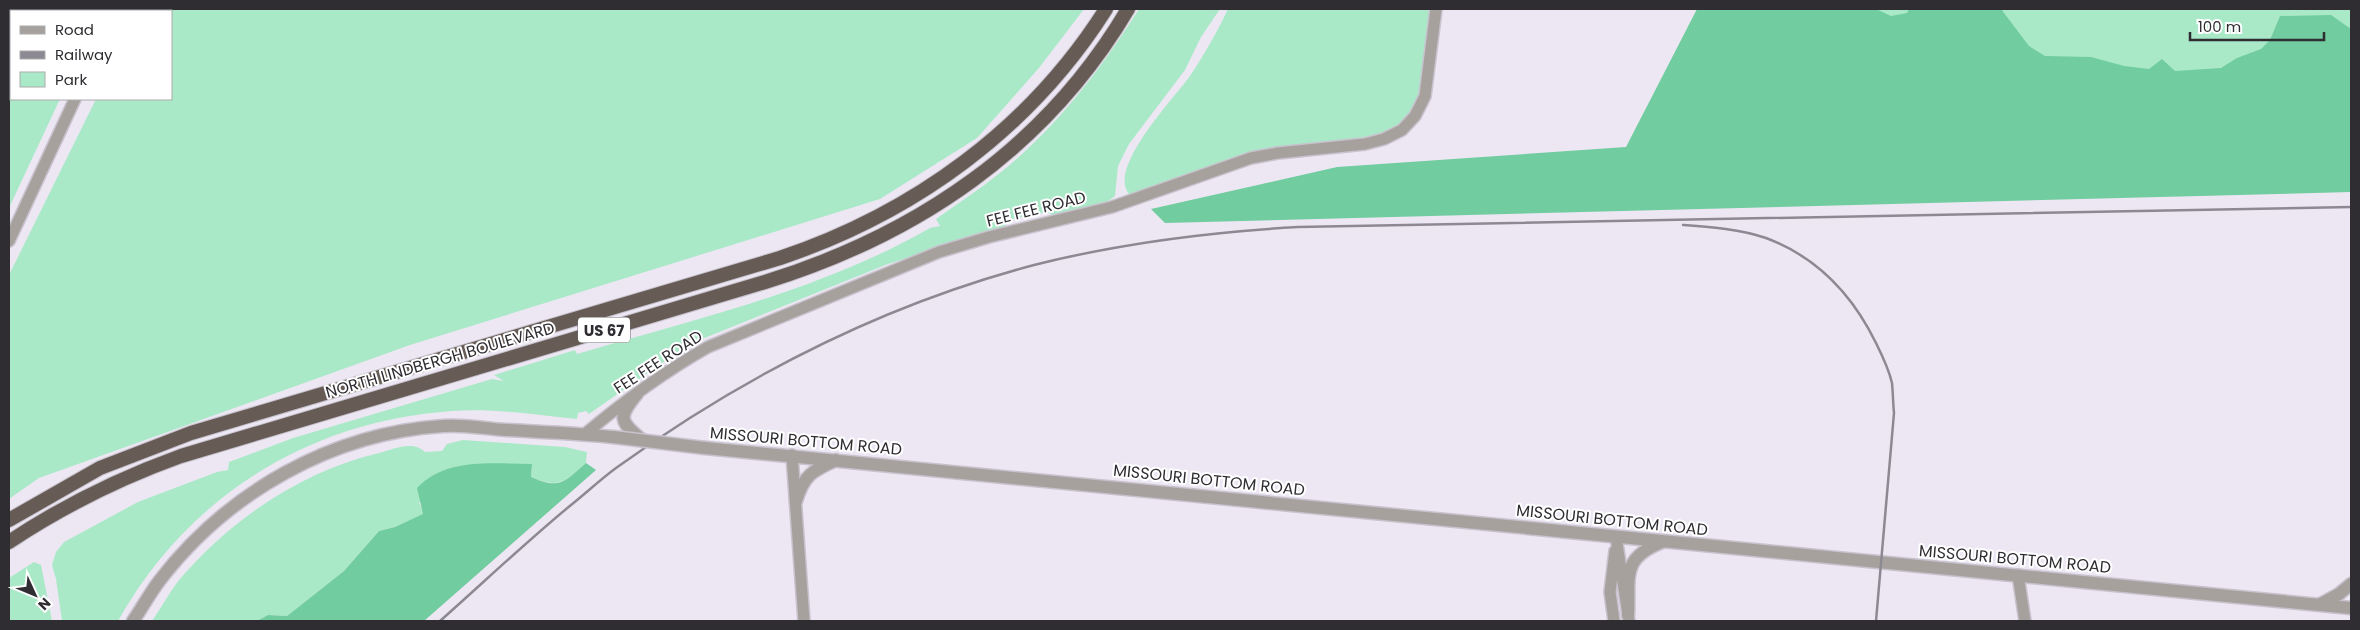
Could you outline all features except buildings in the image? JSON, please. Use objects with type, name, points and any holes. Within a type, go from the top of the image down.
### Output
[{"type":"highway","name":"NORTH LINDBERGH BOULEVARD","points":[[9,520],[100,468],[168,441],[780,258],[842,235],[902,205],[930,188],[983,149],[1008,127],[1054,79],[1106,9]]},
{"type":"highway","name":"NORTH LINDBERGH BOULEVARD","points":[[9,542],[90,494],[181,456],[765,282],[858,249],[896,230],[945,200],[972,181],[1022,139],[1089,66],[1128,9]]},
{"type":"street","name":"FEE FEE ROAD","points":[[585,434],[683,361],[731,336],[939,252],[989,237],[1112,207],[1251,158],[1278,153],[1364,144],[1384,139],[1402,130],[1415,116],[1425,96],[1436,9]]},
{"type":"street","points":[[9,241],[75,100]]},
{"type":"street","points":[[637,394],[625,409],[622,417],[623,424],[642,440]]},
{"type":"street","name":"MISSOURI BOTTOM ROAD","points":[[133,621],[166,573],[192,544],[233,506],[280,475],[331,450],[379,435],[444,426],[585,434],[705,448],[792,454],[1663,542],[2351,608]]},
{"type":"street","points":[[792,454],[804,621]]},
{"type":"street","points":[[796,500],[801,484],[807,476],[817,468],[838,459]]},
{"type":"street","points":[[1616,537],[1629,618]]},
{"type":"street","points":[[1614,621],[1610,592],[1616,537]]},
{"type":"street","points":[[1629,618],[1629,572],[1633,560],[1644,551],[1663,542]]},
{"type":"street","points":[[2018,575],[2025,621]]},
{"type":"street","points":[[2319,605],[2339,594],[2351,584]]},
{"type":"green space","points":[[9,9],[100,9],[10,10],[10,100],[60,100],[9,208]]},
{"type":"green space","points":[[1084,9],[1039,68],[977,138],[880,199],[410,345],[39,478],[9,499],[9,275],[96,100],[172,100],[172,10],[140,10]]},
{"type":"green space","points":[[1139,9],[1220,9],[1201,37],[1185,70],[1129,144],[1118,166],[1115,196],[1107,202],[1055,216],[1047,212],[1007,220],[1005,227],[888,264],[702,339],[682,349],[589,414],[586,411],[578,413],[577,419],[499,411],[468,410],[399,418],[349,430],[302,449],[258,473],[217,502],[180,537],[147,576],[118,621],[62,621],[52,565],[56,552],[64,542],[138,502],[217,472],[228,470],[229,462],[293,438],[492,379],[504,381],[494,375],[575,350],[577,354],[713,315],[802,286],[889,250],[930,228],[940,226],[936,219],[1001,172],[1041,136],[1077,96]]},
{"type":"green space","points":[[1228,9],[1430,9],[1425,68],[1418,98],[1412,111],[1403,121],[1391,129],[1374,135],[1335,142],[1259,150],[1211,165],[1145,192],[1129,194],[1125,182],[1127,168],[1135,151],[1158,116],[1195,69]]},
{"type":"green space","points":[[1697,9],[1876,9],[1891,16],[1907,13],[1909,9],[2001,9],[2029,46],[2045,56],[2091,57],[2124,66],[2149,69],[2162,59],[2175,71],[2221,68],[2237,58],[2261,49],[2270,40],[2280,16],[2331,15],[2351,29],[2351,192],[1165,223],[1151,209],[1337,167],[1626,147]]},
{"type":"green space","points":[[1836,9],[2351,9],[2351,65],[2134,82],[1874,27]]},
{"type":"green space","points":[[463,440],[565,447],[587,452],[586,463],[561,482],[549,483],[531,477],[532,464],[419,502],[424,514],[395,527],[379,531],[344,571],[287,616],[268,615],[257,621],[152,621],[179,580],[221,537],[244,518],[295,485],[350,461],[397,448],[409,446],[420,448],[425,452],[442,451],[447,444]]},
{"type":"green space","points":[[586,463],[596,470],[424,621],[257,621],[268,615],[287,616],[344,571],[379,531],[395,527],[423,514],[417,488],[429,478],[442,471],[471,464],[532,464],[531,477],[555,483],[567,479]]},
{"type":"green space","points":[[34,562],[41,565],[52,621],[9,621],[9,578]]},
{"type":"railway","points":[[440,621],[538,533],[610,472],[664,435],[764,374],[816,347],[923,301],[978,281],[1034,265],[1099,250],[1231,232],[1298,227],[2351,207]]},
{"type":"railway","points":[[1683,225],[1746,232],[1766,238],[1801,256],[1817,267],[1845,294],[1867,326],[1878,348],[1892,383],[1894,413],[1876,621]]}]
